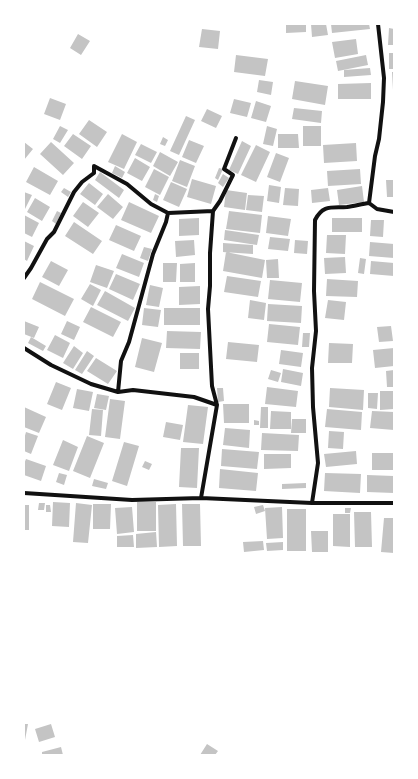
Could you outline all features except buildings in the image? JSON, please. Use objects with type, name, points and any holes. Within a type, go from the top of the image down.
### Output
[{"type":"street","points":[[369,203],[384,102],[384,78],[378,24]]},
{"type":"street","points":[[201,498],[217,405],[212,379],[208,309],[213,211],[220,201],[233,175],[224,169],[236,138]]},
{"type":"street","points":[[24,278],[47,239],[54,232],[74,192],[82,182],[94,173],[94,166],[127,184],[151,204],[168,214],[213,211]]},
{"type":"street","points":[[312,503],[318,463],[312,376],[316,331],[314,291],[315,220],[318,214],[326,208],[347,207],[369,203],[377,209],[394,212]]},
{"type":"street","points":[[118,392],[121,361],[129,342],[153,254],[168,214]]},
{"type":"street","points":[[24,348],[50,365],[91,384],[118,392],[133,390],[194,397],[217,405]]},
{"type":"street","points":[[24,493],[132,500],[201,498],[312,503],[394,504]]}]
